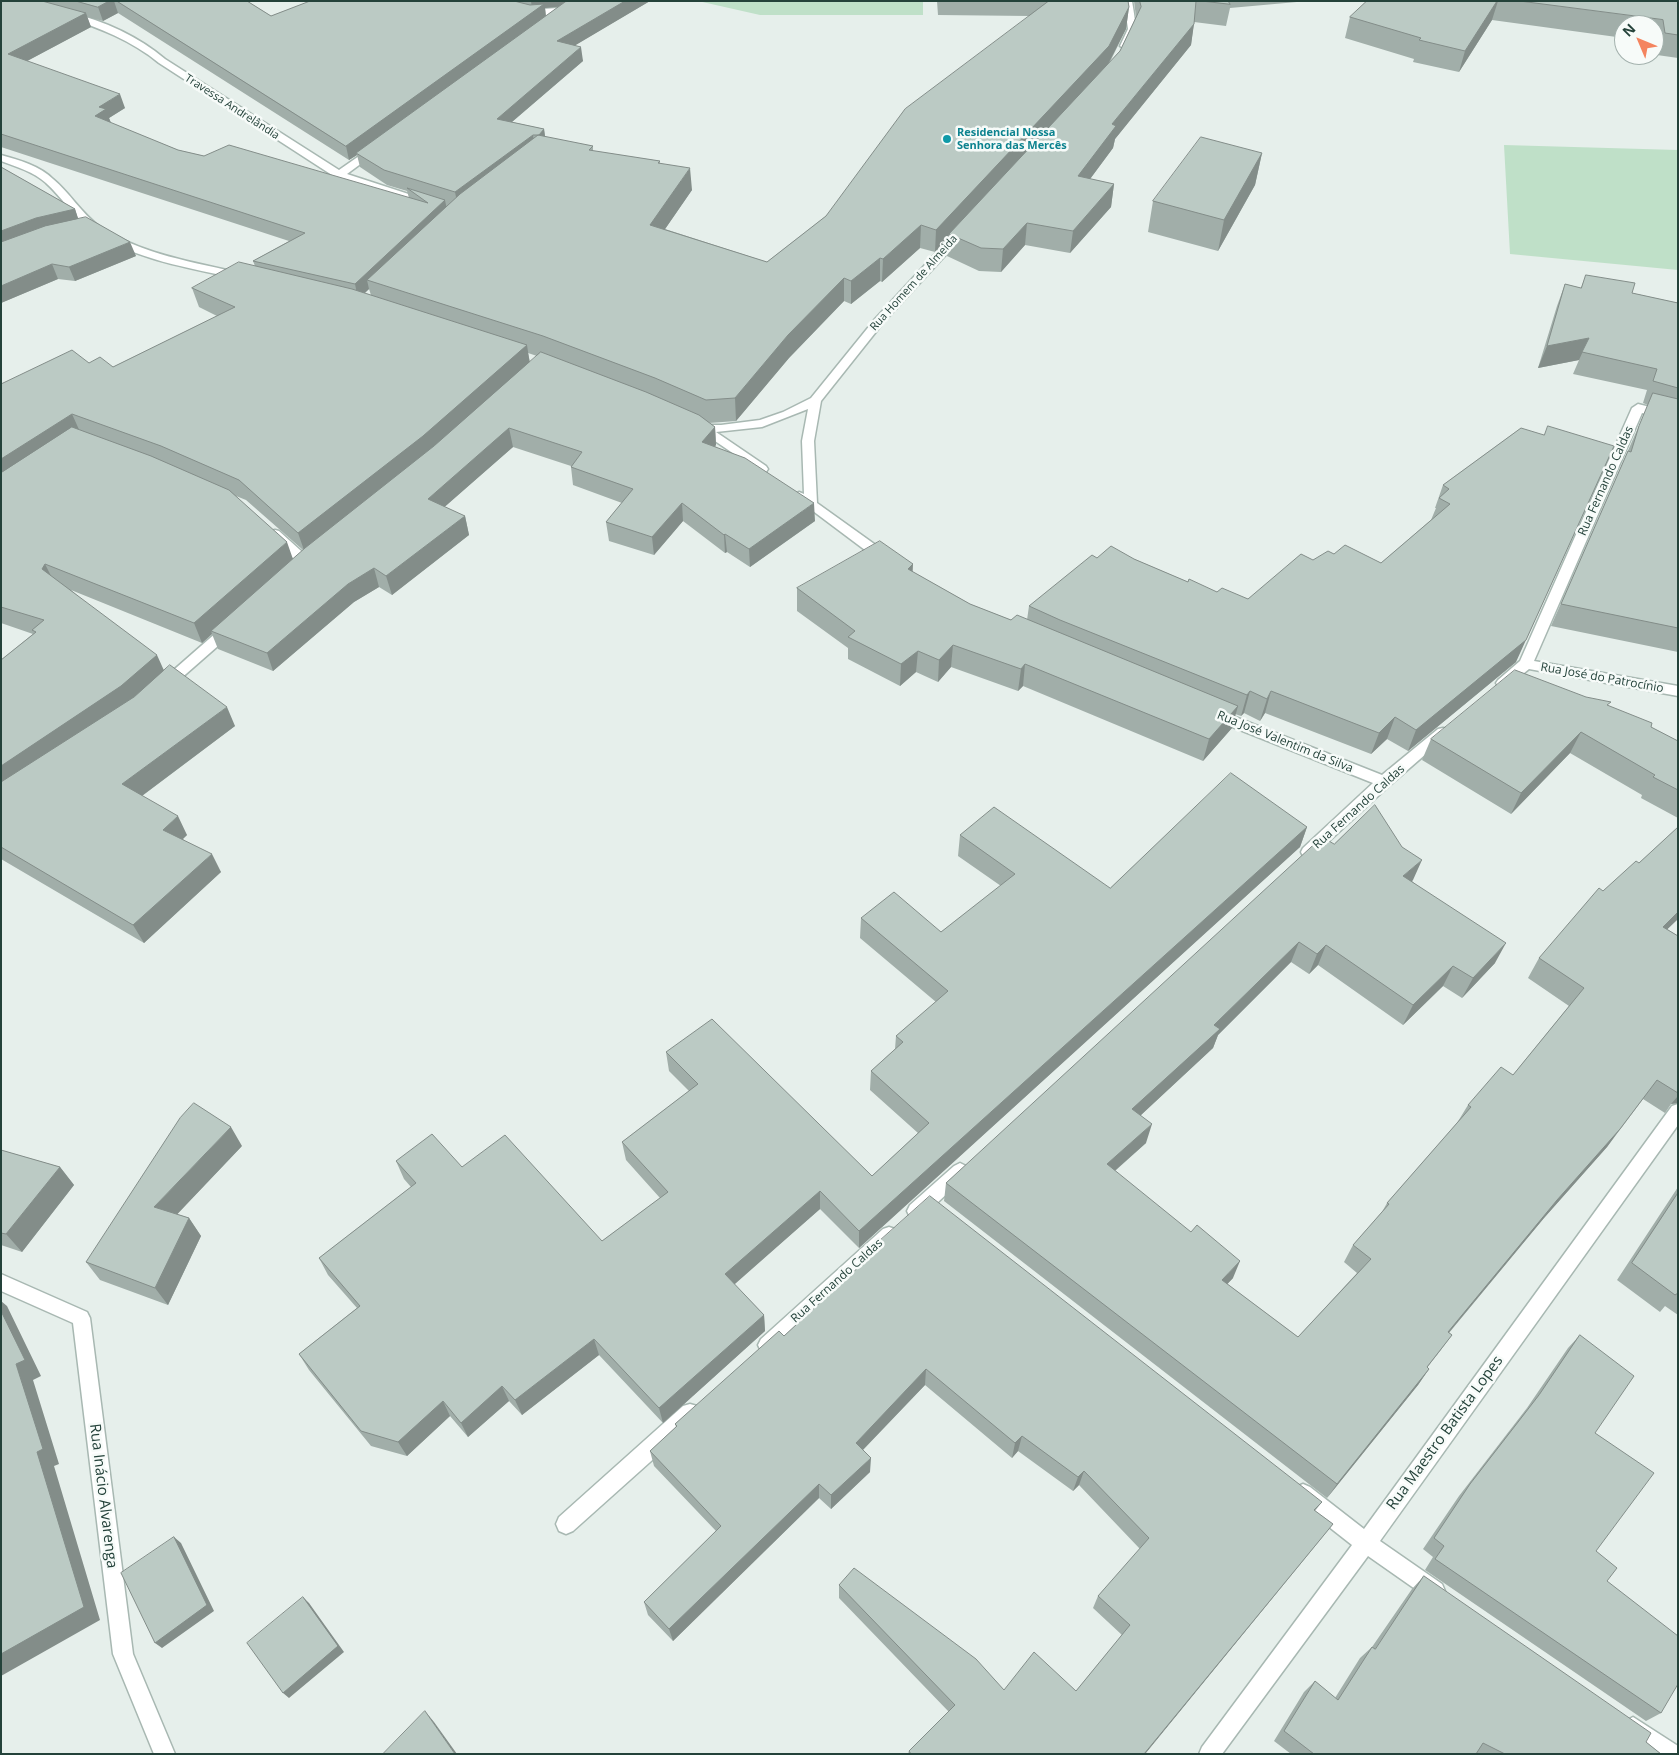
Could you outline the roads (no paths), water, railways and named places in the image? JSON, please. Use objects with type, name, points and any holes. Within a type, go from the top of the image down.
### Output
[{"type":"street","points":[[517,11],[532,14],[577,10],[599,1]]},
{"type":"street","points":[[1119,58],[1132,29],[1128,1]]},
{"type":"street","points":[[548,23],[564,11]]},
{"type":"street","name":"Travessa Andrelândia","points":[[63,13],[122,35],[148,48],[162,61],[339,175],[440,207]]},
{"type":"street","points":[[339,175],[380,146]]},
{"type":"street","points":[[1,158],[31,169],[49,180],[94,227],[131,247],[155,256],[256,280]]},
{"type":"street","name":"Rua Homem de Almeida","points":[[815,401],[879,321],[972,220]]},
{"type":"street","points":[[79,227],[94,227]]},
{"type":"street","points":[[705,429],[764,424],[786,416],[815,401]]},
{"type":"street","points":[[811,504],[808,441],[815,401]]},
{"type":"street","name":"Rua Fernando Caldas","points":[[1489,695],[1526,664],[1638,408],[1678,418]]},
{"type":"street","points":[[688,421],[705,429],[770,475]]},
{"type":"street","points":[[786,486],[898,567]]},
{"type":"street","points":[[265,525],[305,562]]},
{"type":"street","points":[[159,691],[239,620]]},
{"type":"street","name":"Rua José do Patrocínio","points":[[1526,664],[1678,691]]},
{"type":"street","name":"Rua José Valentim da Silva","points":[[1199,707],[1384,782]]},
{"type":"street","name":"Rua Fernando Caldas","points":[[1296,863],[1384,782],[1451,726]]},
{"type":"street","name":"Rua Maestro Batista Lopes","points":[[1209,1754],[1366,1543],[1678,1111]]},
{"type":"street","name":"Rua Fernando Caldas","points":[[758,1352],[972,1160]]},
{"type":"street","points":[[928,1200],[943,1213]]},
{"type":"street","name":"Rua Inácio Alvarenga","points":[[1,1282],[81,1318],[123,1654],[166,1754]]},
{"type":"street","points":[[566,1524],[699,1405]]},
{"type":"street","points":[[1287,1482],[1366,1543],[1454,1604]]},
{"type":"street","points":[[1615,1715],[1671,1754]]},
{"type":"place","name":"Residencial Nossa Senhora das Mercês","points":[[947,139]]}]
